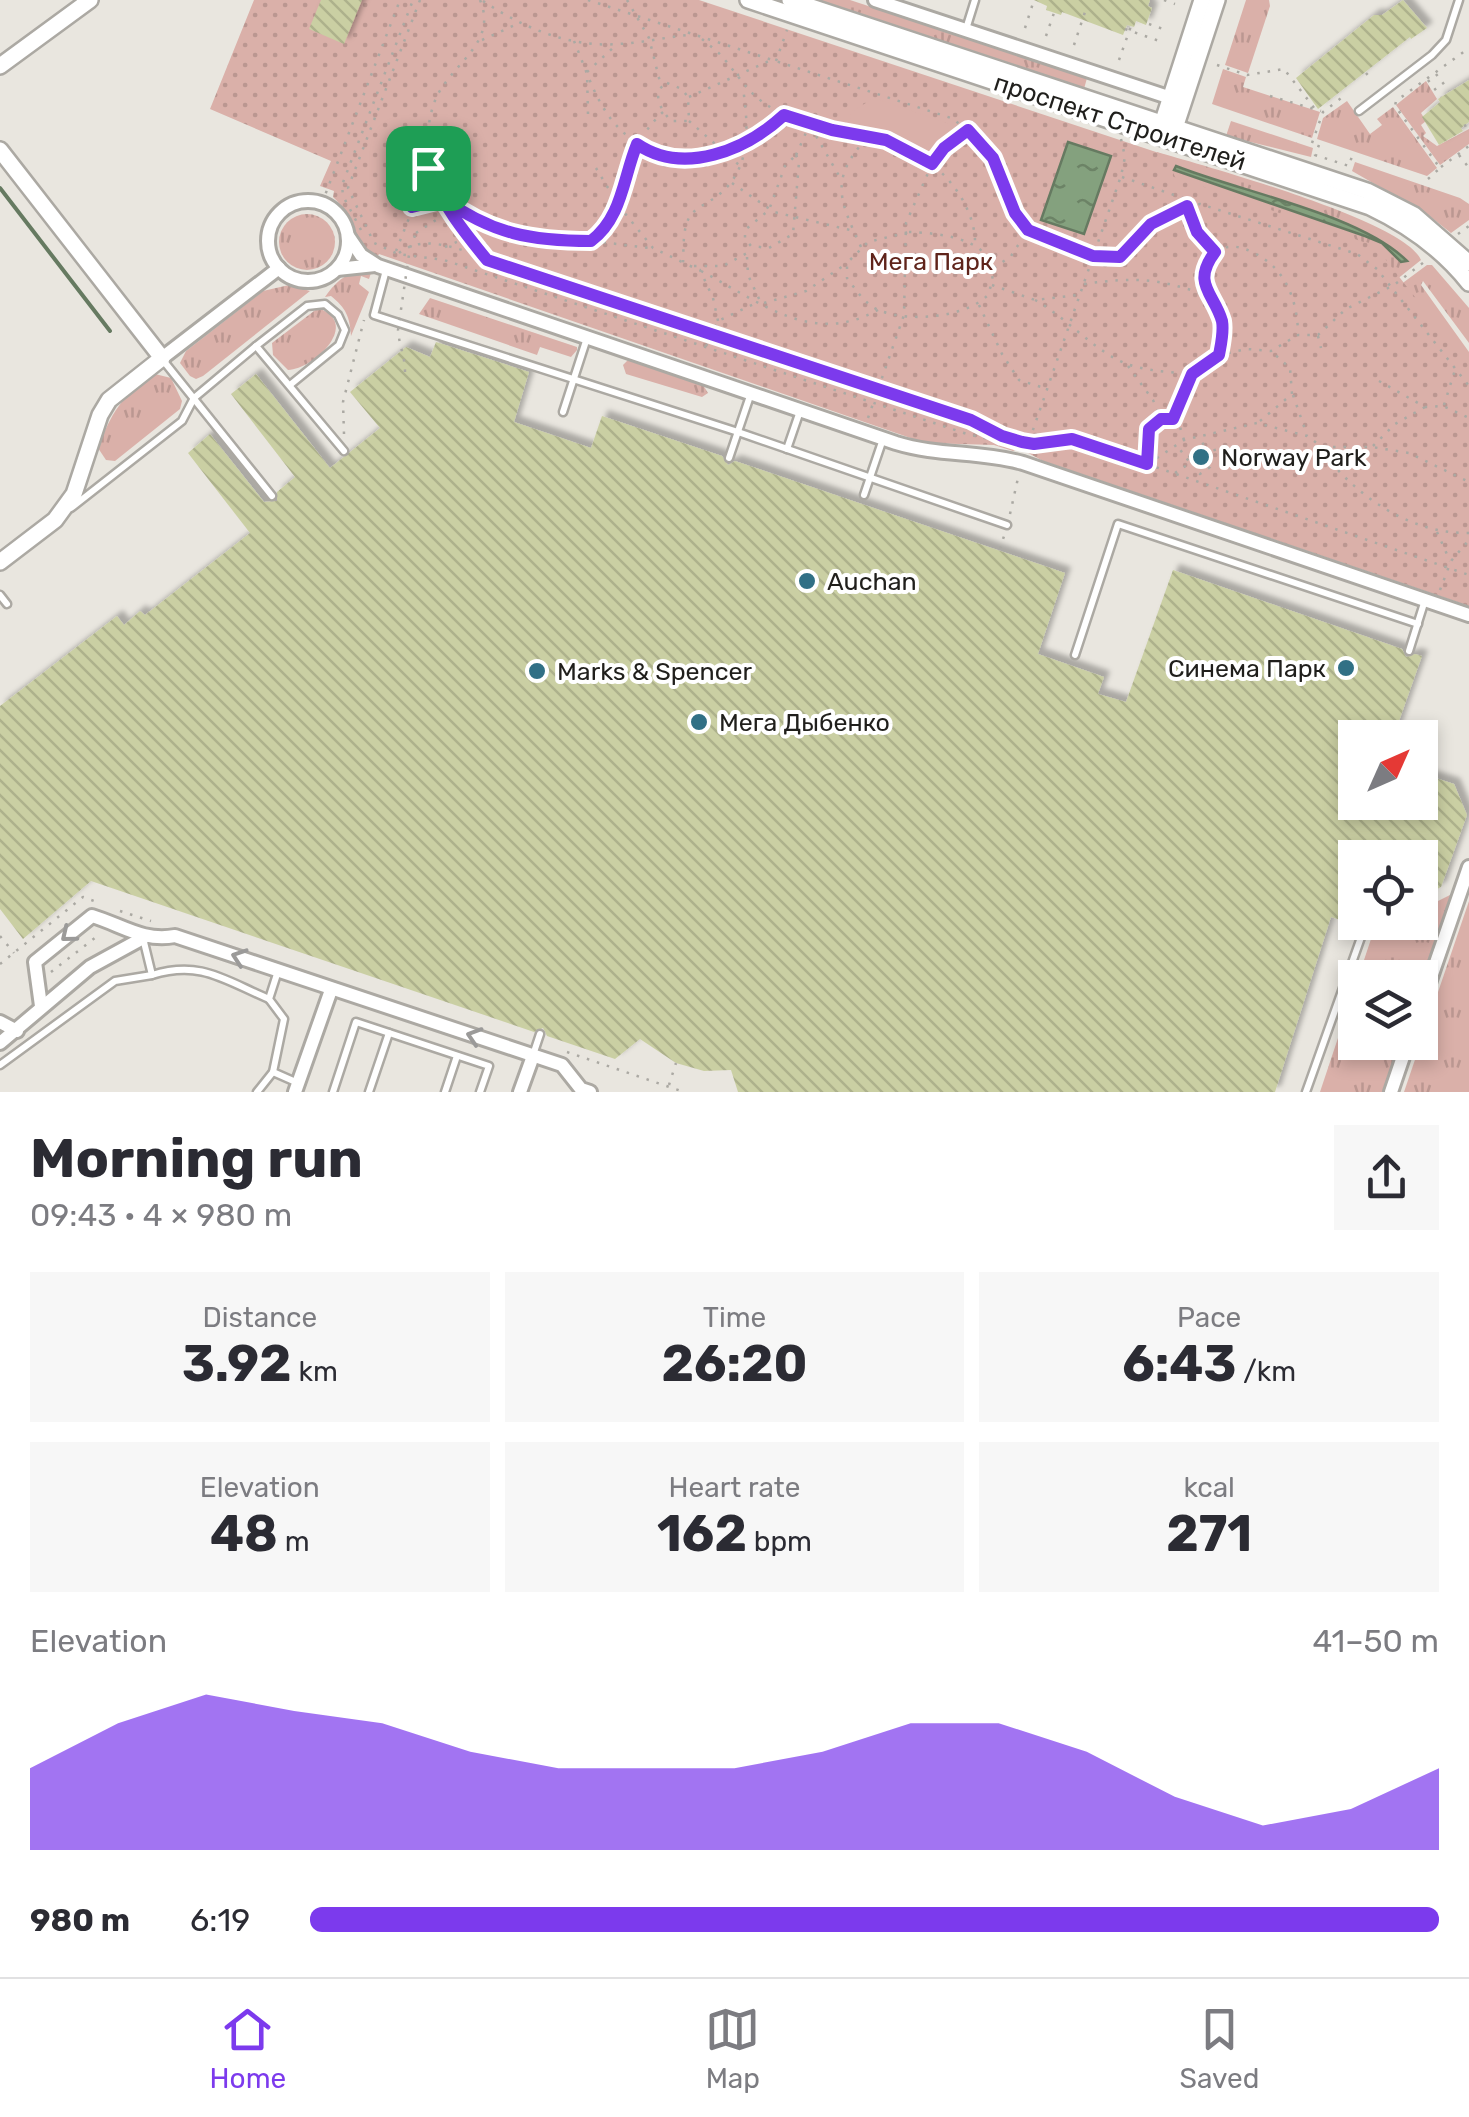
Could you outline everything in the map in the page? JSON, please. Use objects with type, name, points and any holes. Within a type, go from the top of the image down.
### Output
[{"type":"street","points":[[0,66],[90,0]]},
{"type":"street","name":"проспект Строителей","points":[[748,0],[1378,196],[1431,228],[1469,263]]},
{"type":"street","name":"проспект Строителей","points":[[790,0],[1168,130],[1370,206],[1424,237],[1469,284]]},
{"type":"street","points":[[875,0],[1177,100]]},
{"type":"street","points":[[1168,130],[1202,0]]},
{"type":"street","points":[[1177,100],[1217,0]]},
{"type":"street","points":[[0,150],[162,358]]},
{"type":"street","points":[[348,236],[348,250],[337,269],[324,278],[308,281],[292,278],[279,268],[268,244],[274,218],[296,202],[322,202],[340,216],[361,255],[588,337],[924,452],[986,453],[1022,462],[1469,615]]},
{"type":"street","points":[[337,269],[381,262]]},
{"type":"street","points":[[0,562],[54,520],[74,494],[100,415],[109,400],[279,268]]},
{"type":"street","points":[[1437,960],[1469,867]]},
{"type":"street","points":[[40,1006],[35,962],[92,916],[116,923],[143,938]]},
{"type":"street","points":[[0,1044],[90,967],[143,938],[175,936],[562,1065],[581,1089],[590,1092]]},
{"type":"street","points":[[297,1088],[331,990]]},
{"type":"street","points":[[0,1022],[17,1030]]},
{"type":"street","points":[[520,1092],[533,1056]]},
{"type":"street","points":[[1391,1092],[1402,1060]]},
{"type":"lane","points":[[966,30],[976,0]]},
{"type":"lane","points":[[1360,111],[1446,40],[1459,0]]},
{"type":"lane","points":[[381,262],[374,314],[738,432],[1007,525]]},
{"type":"lane","points":[[54,520],[182,421],[194,398],[256,346],[307,306],[325,304],[338,315],[344,330],[339,345],[290,385]]},
{"type":"lane","points":[[563,412],[588,337]]},
{"type":"lane","points":[[256,346],[344,451]]},
{"type":"lane","points":[[162,358],[272,496]]},
{"type":"lane","points":[[729,458],[751,393]]},
{"type":"lane","points":[[787,449],[800,410]]},
{"type":"lane","points":[[864,495],[884,438]]},
{"type":"lane","points":[[1075,656],[1118,524],[1418,624]]},
{"type":"lane","points":[[0,594],[7,604]]},
{"type":"lane","points":[[1409,651],[1430,602]]},
{"type":"lane","points":[[143,938],[152,975]]},
{"type":"lane","points":[[1306,1092],[1360,940]]},
{"type":"lane","points":[[0,1065],[114,981],[177,968],[199,969],[268,999],[284,1019],[273,1072],[257,1092]]},
{"type":"lane","points":[[268,999],[278,971]]},
{"type":"lane","points":[[332,1092],[356,1022],[489,1066],[480,1092]]},
{"type":"lane","points":[[369,1092],[389,1033]]},
{"type":"lane","points":[[533,1056],[540,1034]]},
{"type":"lane","points":[[444,1092],[457,1056]]},
{"type":"lane","points":[[273,1072],[297,1088]]},
{"type":"path","points":[[322,202],[400,0]]},
{"type":"path","points":[[381,262],[364,239],[343,196],[342,185],[413,0]]},
{"type":"path","points":[[420,0],[348,188],[374,242],[397,253],[444,260],[967,434],[1021,446],[1072,439],[1469,575]]},
{"type":"path","points":[[397,253],[428,168],[432,109],[448,78],[486,31],[481,0]]},
{"type":"path","points":[[481,0],[518,24],[574,42],[617,44],[691,34]]},
{"type":"path","points":[[588,0],[954,120],[993,158],[1015,213],[1028,230],[1093,256],[1120,257],[1151,224],[1187,206],[1200,204]]},
{"type":"path","points":[[627,0],[649,38],[661,86],[658,94],[662,112],[670,121],[688,121],[740,166]]},
{"type":"path","points":[[1024,28],[1034,0]]},
{"type":"path","points":[[1164,0],[1175,4]]},
{"type":"path","points":[[1046,36],[1055,10]]},
{"type":"path","points":[[1074,45],[1085,12]]},
{"type":"path","points":[[480,41],[518,24]]},
{"type":"path","points":[[1149,24],[1166,30]]},
{"type":"path","points":[[688,97],[773,61],[788,29]]},
{"type":"path","points":[[1120,60],[1128,29],[1162,42]]},
{"type":"path","points":[[701,38],[720,54],[744,87],[784,115],[869,136],[910,150],[932,164],[963,200],[976,236],[974,244]]},
{"type":"path","points":[[574,42],[606,111],[637,144],[657,154],[686,160],[724,152],[784,115]]},
{"type":"path","points":[[586,72],[617,44]]},
{"type":"path","points":[[1440,168],[1394,106],[1469,48]]},
{"type":"path","points":[[1217,65],[1247,75],[1284,68],[1314,109]]},
{"type":"path","points":[[586,72],[588,114]]},
{"type":"path","points":[[1366,73],[1372,79]]},
{"type":"path","points":[[1435,73],[1449,91]]},
{"type":"path","points":[[1428,78],[1441,97]]},
{"type":"path","points":[[661,86],[667,82],[674,84],[688,97],[688,121]]},
{"type":"path","points":[[683,263],[685,231],[691,214],[731,182],[740,166],[746,140],[744,87]]},
{"type":"path","points":[[1270,96],[1323,112]]},
{"type":"path","points":[[1312,143],[1323,112],[1344,96],[1346,99]]},
{"type":"path","points":[[591,241],[619,206],[625,174],[637,144],[662,112]]},
{"type":"path","points":[[796,155],[799,162],[793,234],[769,248],[751,246],[745,239],[746,230],[769,210],[785,166],[796,155],[810,124]]},
{"type":"path","points":[[810,124],[842,182]]},
{"type":"path","points":[[866,424],[904,316],[906,223],[932,164],[944,148],[968,130]]},
{"type":"path","points":[[861,247],[843,210],[842,182],[851,156],[869,136]]},
{"type":"path","points":[[1025,456],[1121,176],[1125,157],[1120,137]]},
{"type":"path","points":[[1319,145],[1316,155],[1348,166],[1352,156]]},
{"type":"path","points":[[1428,179],[1469,146]]},
{"type":"path","points":[[1458,154],[1469,168]]},
{"type":"path","points":[[1464,161],[1469,157]]},
{"type":"path","points":[[428,168],[448,212],[487,260]]},
{"type":"path","points":[[596,168],[652,248]]},
{"type":"path","points":[[1121,176],[1357,254],[1377,269],[1469,386]]},
{"type":"path","points":[[731,182],[769,210],[854,231]]},
{"type":"path","points":[[412,207],[444,199]]},
{"type":"path","points":[[444,199],[473,220],[542,240],[652,248],[778,314],[804,322],[849,322],[878,310]]},
{"type":"path","points":[[1187,206],[1197,232],[1215,252]]},
{"type":"path","points":[[405,372],[405,352],[398,341],[398,330],[410,248],[416,232],[456,208]]},
{"type":"path","points":[[1455,236],[1469,226]]},
{"type":"path","points":[[444,247],[492,227]]},
{"type":"path","points":[[993,269],[1011,256],[1028,230]]},
{"type":"path","points":[[706,347],[718,321],[752,302],[806,292],[847,263],[861,247],[885,236],[942,233],[974,244],[993,269],[992,285],[978,304],[942,314],[904,316],[878,310],[847,278],[847,263]]},
{"type":"path","points":[[397,253],[424,241],[487,260],[878,389],[1028,444]]},
{"type":"path","points":[[751,246],[748,276],[762,303]]},
{"type":"path","points":[[1219,355],[1222,323],[1206,296],[1206,271],[1215,252],[1226,246],[1246,248],[1274,266],[1292,296],[1298,335]]},
{"type":"path","points":[[690,266],[723,266],[748,252]]},
{"type":"path","points":[[1173,419],[1192,374],[1219,355],[1247,349],[1271,350],[1298,335],[1318,335],[1346,309],[1390,286],[1424,262]]},
{"type":"path","points":[[700,270],[718,321]]},
{"type":"path","points":[[1082,284],[1134,278],[1156,280],[1206,296]]},
{"type":"path","points":[[992,285],[1036,300],[1126,364],[1153,400],[1161,419]]},
{"type":"path","points":[[1036,300],[1078,295]]},
{"type":"path","points":[[978,304],[1019,380],[1046,388]]},
{"type":"path","points":[[344,451],[343,402],[364,318]]},
{"type":"path","points":[[1318,335],[1320,348]]},
{"type":"path","points":[[1271,350],[1290,368],[1292,394],[1307,436]]},
{"type":"path","points":[[1126,364],[1192,374]]},
{"type":"path","points":[[1443,406],[1455,369]]},
{"type":"path","points":[[1379,381],[1425,407]]},
{"type":"path","points":[[1257,423],[1292,394]]},
{"type":"path","points":[[1372,447],[1395,424],[1425,407],[1443,406],[1469,418]]},
{"type":"path","points":[[1147,464],[1149,429],[1161,419],[1173,419],[1184,440]]},
{"type":"path","points":[[1147,464],[1184,440],[1257,423],[1307,436],[1372,500],[1403,518],[1436,530],[1469,533]]},
{"type":"path","points":[[1191,462],[1188,454],[1205,445],[1199,435]]},
{"type":"path","points":[[1176,444],[1200,474],[1208,469],[1211,451],[1219,449]]},
{"type":"path","points":[[1318,445],[1409,452],[1469,482]]},
{"type":"path","points":[[1174,474],[1191,462]]},
{"type":"path","points":[[1208,469],[1214,474]]},
{"type":"path","points":[[1000,549],[1020,471]]},
{"type":"path","points":[[1436,530],[1451,562]]},
{"type":"path","points":[[1430,602],[1451,562],[1469,540]]},
{"type":"path","points":[[0,964],[83,897]]},
{"type":"path","points":[[50,973],[101,932]]},
{"type":"path","points":[[0,936],[14,953]]},
{"type":"path","points":[[668,1086],[676,1063]]},
{"type":"green space","name":"Мега Парк","points":[[254,0],[699,0],[1165,155],[1175,177],[1375,246],[1469,366],[1469,606],[1043,461],[1019,448],[1013,451],[994,445],[925,443],[379,254],[377,258],[362,246],[333,197],[334,191],[320,186],[331,161],[210,109]]},
{"type":"green space","points":[[816,0],[850,0],[1087,78],[1084,89]]},
{"type":"green space","points":[[1246,0],[1269,0],[1270,6],[1248,73],[1225,65]]},
{"type":"green space","points":[[1223,69],[1246,77],[1243,87],[1320,112],[1312,138],[1212,104]]},
{"type":"green space","points":[[1426,81],[1437,99],[1421,113],[1426,121],[1421,125],[1426,133],[1423,136],[1437,146],[1469,129],[1469,144],[1440,165],[1396,105]]},
{"type":"green space","points":[[874,98],[947,123],[960,134],[931,160],[890,139],[850,130],[851,112]]},
{"type":"green space","points":[[1347,101],[1370,134],[1382,125],[1377,119],[1393,107],[1437,168],[1427,176],[1317,139],[1323,118]]},
{"type":"green space","points":[[1231,121],[1313,148],[1311,157],[1226,136]]},
{"type":"green space","points":[[1157,152],[1257,182],[1380,229],[1407,245],[1421,260],[1396,280],[1156,174]],"holes":[[[1176,166],[1331,217],[1386,244],[1406,261],[1401,262],[1382,243],[1365,236],[1174,170]]]},
{"type":"green space","points":[[1355,162],[1460,198],[1469,204],[1469,220],[1451,233],[1427,214],[1352,171]]},
{"type":"green space","points":[[307,214],[327,222],[335,242],[327,262],[307,270],[287,262],[279,242],[287,222]]},
{"type":"green space","points":[[1432,265],[1469,308],[1469,343],[1423,281],[1421,285],[1469,352],[1469,379],[1400,285]]},
{"type":"green space","points":[[371,273],[369,279],[361,276],[359,284],[369,292],[351,336],[344,309],[331,296],[325,297],[343,278]]},
{"type":"green space","points":[[289,285],[310,291],[203,376],[190,376],[180,363],[186,351],[263,291]]},
{"type":"green space","points":[[430,298],[577,350],[571,357],[540,347],[537,355],[419,314]]},
{"type":"green space","points":[[318,308],[336,324],[335,334],[321,354],[288,370],[273,355],[272,343]]},
{"type":"green space","points":[[629,359],[703,385],[708,393],[702,397],[626,374],[623,365]]},
{"type":"green space","points":[[151,373],[171,378],[182,401],[180,409],[115,461],[106,460],[98,448],[108,424],[118,406]]},
{"type":"green space","points":[[1452,894],[1438,936],[1438,901]]},
{"type":"green space","points":[[1469,901],[1469,1092],[1404,1092],[1415,1060],[1438,1060],[1438,992]]},
{"type":"green space","points":[[1371,940],[1437,940],[1430,960],[1364,960]]},
{"type":"green space","points":[[1338,1038],[1338,1060],[1396,1060],[1386,1092],[1320,1092]]},
{"type":"water","points":[[1068,142],[1111,156],[1084,234],[1041,220]]},
{"type":"water","points":[[1176,166],[1330,217],[1386,244],[1407,261],[1401,262],[1382,243],[1365,236],[1174,170]]},
{"type":"building","points":[[321,0],[362,0],[344,44],[309,29]]},
{"type":"building","points":[[1034,0],[1150,0],[1148,6],[1152,8],[1146,25],[1136,21],[1134,27],[1127,25],[1123,35],[1062,12],[1061,15],[1046,10],[1047,6]]},
{"type":"building","points":[[1403,0],[1427,28],[1318,109],[1296,78],[1374,15],[1382,15]]},
{"type":"building","points":[[1469,80],[1469,122],[1461,128],[1463,131],[1439,145],[1422,117],[1440,102],[1438,99]]},
{"type":"building","name":"Мега Дыбенко","points":[[436,342],[529,372],[514,422],[591,448],[602,416],[722,456],[728,465],[735,461],[1065,573],[1038,654],[1104,677],[1098,694],[1126,702],[1173,570],[1402,649],[1406,657],[1422,656],[1399,720],[1338,720],[1338,820],[1438,820],[1438,779],[1454,784],[1467,815],[1441,887],[1438,889],[1438,840],[1338,840],[1338,919],[1331,917],[1275,1092],[738,1092],[731,1070],[704,1071],[676,1063],[640,1039],[615,1059],[547,1036],[543,1028],[534,1032],[91,881],[23,939],[0,909],[0,706],[117,616],[124,625],[140,611],[145,615],[250,533],[188,453],[210,434],[264,502],[277,501],[277,492],[295,477],[231,394],[256,374],[330,468],[380,428],[350,392],[406,347],[430,357]]},
{"type":"waterway","points":[[0,188],[110,331]]},
{"type":"place","name":"Norway Park","points":[[1201,457]]},
{"type":"place","name":"Auchan","points":[[807,581]]},
{"type":"place","name":"Синема Парк","points":[[1346,668]]},
{"type":"place","name":"Marks & Spencer","points":[[537,671]]},
{"type":"place","name":"Мега Дыбенко","points":[[699,722]]},
{"type":"route","points":[[428,168],[412,207],[444,199],[473,220],[511,234],[542,240],[591,241],[600,235],[619,206],[625,174],[637,144],[669,157],[706,158],[738,145],[784,115],[832,130],[886,140],[932,164],[944,148],[968,130],[993,158],[1015,213],[1028,230],[1093,256],[1120,257],[1151,224],[1187,206],[1197,232],[1215,252],[1206,271],[1205,289],[1222,323],[1219,355],[1192,374],[1173,419],[1161,419],[1149,429],[1147,464],[1072,439],[1022,442],[971,420],[487,260],[450,211],[444,199],[433,180],[428,168]]}]
